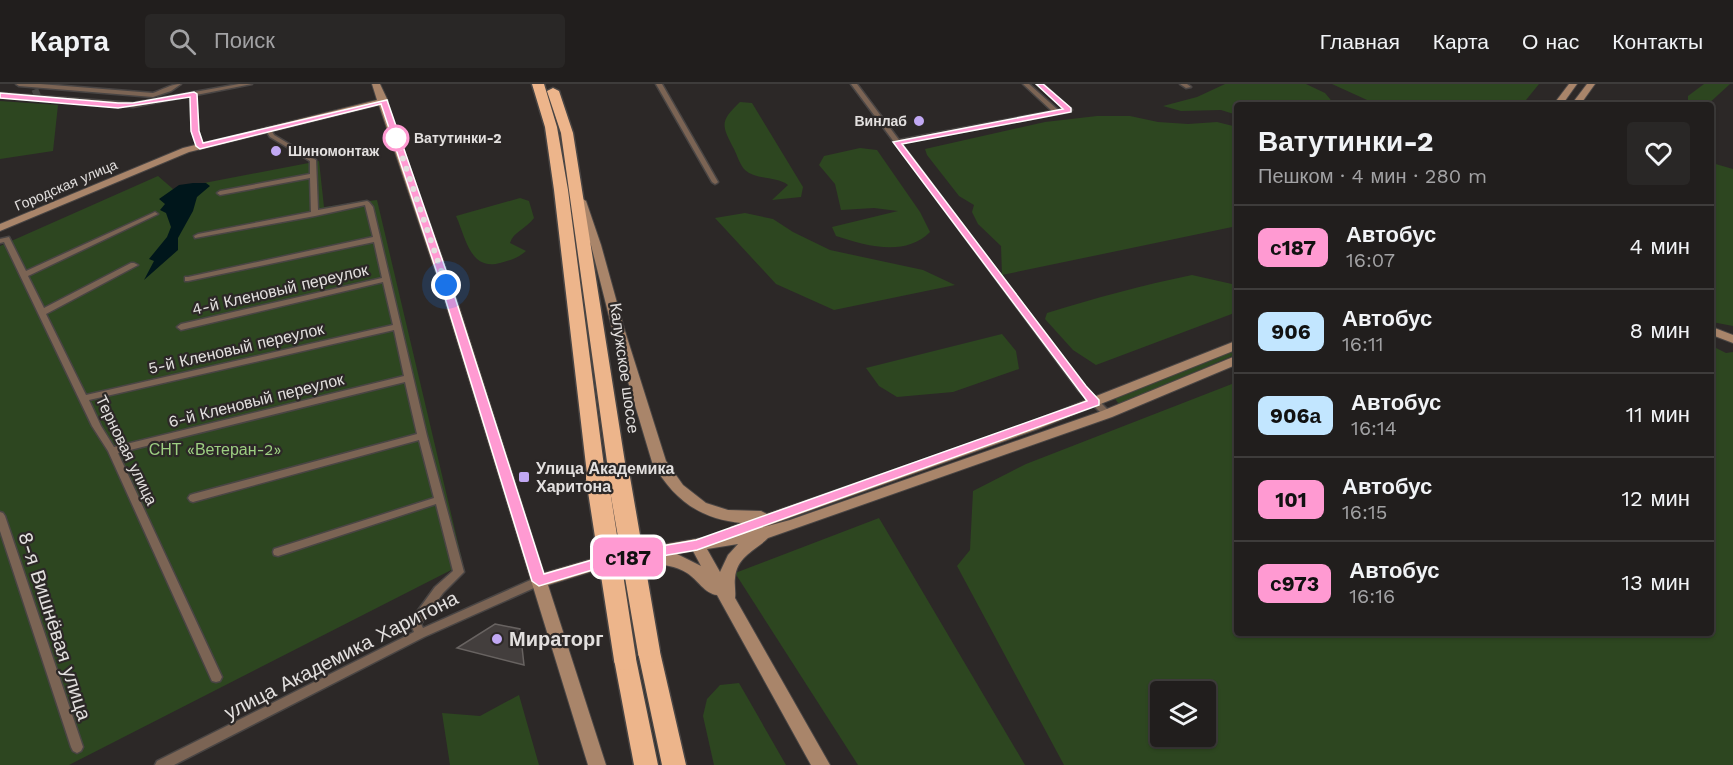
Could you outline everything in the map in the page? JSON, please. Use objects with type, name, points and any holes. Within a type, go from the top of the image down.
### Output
[{"type":"highway","points":[[538,84],[551,127],[561,190],[596,474],[625,659],[646,765]]},
{"type":"highway","name":"Калужское шоссе","points":[[550,84],[567,133],[617,469],[649,652],[674,765]]},
{"type":"main road","points":[[376,84],[384,101],[446,285],[597,765]]},
{"type":"main road","points":[[1559,102],[1573,84]]},
{"type":"main road","points":[[1577,102],[1591,84]]},
{"type":"main road","name":"Городская улица","points":[[0,228],[142,167],[200,146],[384,101]]},
{"type":"main road","points":[[576,188],[596,245],[618,328],[659,462],[669,481],[696,505],[729,518],[778,516]]},
{"type":"main road","points":[[1714,332],[1733,339]]},
{"type":"main road","points":[[697,545],[1095,403],[1234,346]]},
{"type":"main road","points":[[731,607],[725,583],[733,559],[754,540],[770,532],[1107,414],[1234,361]]},
{"type":"main road","points":[[539,581],[582,567],[770,532]]},
{"type":"main road","points":[[697,545],[821,765]]},
{"type":"main road","points":[[636,556],[666,557],[682,561],[697,569],[731,607]]},
{"type":"street","points":[[20,84],[41,92],[125,105],[249,84]]},
{"type":"street","points":[[0,95],[41,92],[153,95],[169,90],[178,84]]},
{"type":"street","points":[[659,84],[715,182]]},
{"type":"street","points":[[854,84],[1082,389],[1107,414]]},
{"type":"street","points":[[1026,84],[1056,112]]},
{"type":"street","points":[[897,142],[1069,110],[1040,84]]},
{"type":"street","points":[[194,94],[195,131],[200,146]]},
{"type":"street","points":[[268,129],[272,136],[313,160],[315,214]]},
{"type":"street","points":[[220,193],[313,175]]},
{"type":"street","points":[[198,236],[367,203],[372,216],[395,327],[422,436],[459,572],[440,590],[416,622],[420,634]]},
{"type":"street","points":[[24,274],[155,214]]},
{"type":"street","points":[[188,279],[376,239]]},
{"type":"street","name":"Терновая улица","points":[[3,240],[24,274],[97,426],[112,450],[216,677]]},
{"type":"street","points":[[43,312],[134,265]]},
{"type":"street","name":"4-й Кленовый переулок","points":[[181,327],[386,279]]},
{"type":"street","name":"5-й Кленовый переулок","points":[[84,398],[395,327]]},
{"type":"street","name":"6-й Кленовый переулок","points":[[112,450],[408,378]]},
{"type":"street","points":[[193,498],[422,436]]},
{"type":"street","points":[[278,552],[438,500]]},
{"type":"street","name":"8-я Вишнёвая улица","points":[[0,516],[77,747]]},
{"type":"street","name":"улица Академика Харитона","points":[[161,765],[420,634],[539,581]]},
{"type":"green space","points":[[1225,84],[1306,84],[1325,93],[1332,102],[1234,102],[1234,114],[1221,110],[1181,111],[1163,106],[1197,97]]},
{"type":"green space","points":[[1332,84],[1539,84],[1524,102],[1371,102]]},
{"type":"green space","points":[[1704,84],[1730,84],[1710,102],[1690,102],[1688,96]]},
{"type":"green space","points":[[0,101],[58,105],[53,151],[0,159]]},
{"type":"green space","points":[[740,102],[752,103],[803,187],[801,197],[772,200],[788,185],[745,170],[725,129],[726,119]]},
{"type":"green space","points":[[1097,116],[1130,116],[1158,122],[1188,124],[1217,122],[1234,126],[1234,227],[1002,275],[1001,246],[978,224],[972,212],[974,205],[959,196],[927,155],[925,149],[1045,122]]},
{"type":"green space","points":[[860,148],[877,150],[920,212],[930,232],[920,240],[909,245],[885,247],[836,236],[832,227],[898,211],[874,208],[841,210],[835,184],[819,165],[824,156]]},
{"type":"green space","name":"СНТ «Ветеран-2»","points":[[319,161],[324,207],[377,200],[463,564],[69,765],[0,765],[0,246],[158,176],[173,189]]},
{"type":"green space","points":[[1714,164],[1733,169],[1733,326],[1714,322]]},
{"type":"green space","points":[[520,198],[529,201],[534,218],[514,236],[510,243],[526,251],[500,263],[482,262],[470,251],[456,216]]},
{"type":"green space","points":[[745,213],[773,219],[793,232],[830,250],[923,270],[955,285],[834,310],[776,284],[715,218]]},
{"type":"green space","points":[[1192,275],[1232,284],[1234,282],[1234,313],[1096,365],[1073,350],[1045,319],[1047,313],[1137,287]]},
{"type":"green space","points":[[1002,334],[1016,351],[1019,369],[953,392],[897,397],[879,386],[866,368]]},
{"type":"green space","points":[[1714,347],[1726,353],[1733,352],[1733,765],[1064,765],[957,566],[970,550],[973,491],[1026,464],[1234,383],[1234,636],[1714,636]]},
{"type":"green space","points":[[1234,349],[1234,355],[1119,404],[1115,399]]},
{"type":"green space","points":[[879,518],[1025,765],[858,765],[735,573]]},
{"type":"green space","points":[[739,683],[786,765],[714,765],[703,716],[707,699],[720,685]]},
{"type":"green space","points":[[519,695],[539,765],[450,765],[442,713],[480,716]]},
{"type":"water","points":[[206,183],[210,186],[197,197],[193,211],[178,238],[178,250],[144,280],[154,261],[149,259],[167,237],[171,227],[166,213],[160,210],[165,204],[159,199],[179,185]]},
{"type":"building","name":"Мираторг","points":[[495,624],[520,629],[524,665],[457,648]]},
{"type":"tunnel","points":[[33,94],[40,91]]},
{"type":"bus line","name":"с187","points":[[0,95],[133,105],[194,94],[195,131],[200,146],[384,101],[446,285],[539,581],[609,560],[697,545],[1095,403],[1082,389],[897,142],[1069,110],[1040,84]]},
{"type":"place","name":"Винлаб","points":[[919,121]]},
{"type":"place","name":"Ватутинки-2","points":[[396,138]]},
{"type":"place","name":"Шиномонтаж","points":[[276,151]]},
{"type":"place","name":"Улица Академика Харитона","points":[[524,477]]},
{"type":"place","name":"Мираторг","points":[[497,639]]},
{"type":"route","points":[[396,138],[396,136],[446,285]]}]
